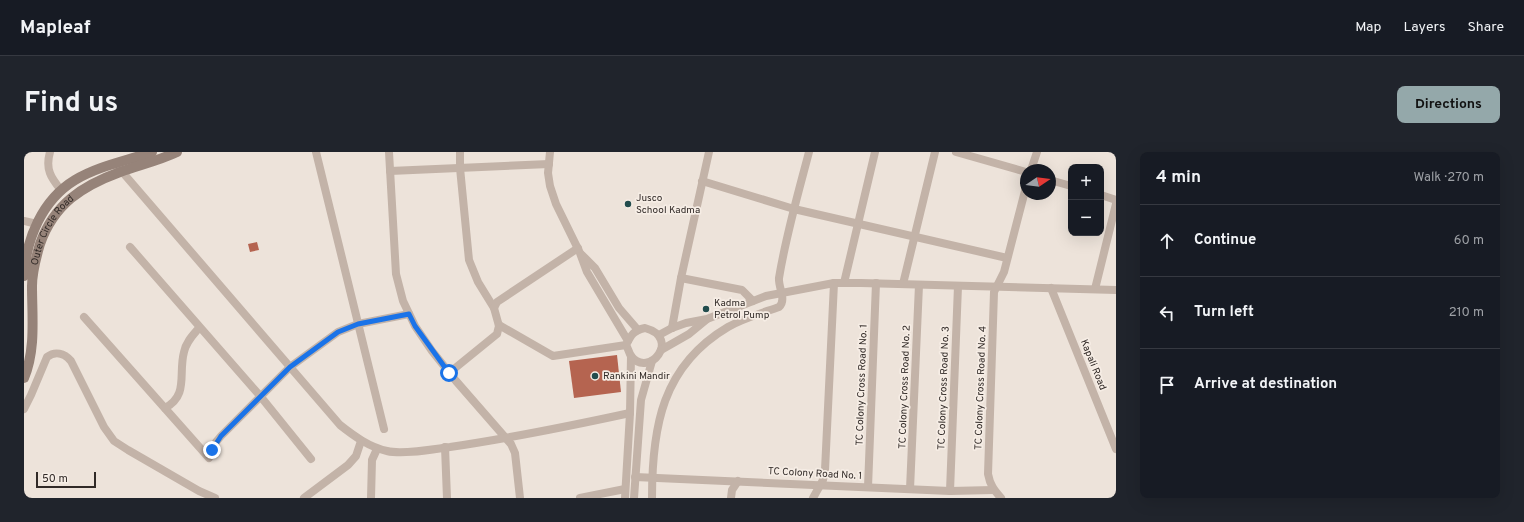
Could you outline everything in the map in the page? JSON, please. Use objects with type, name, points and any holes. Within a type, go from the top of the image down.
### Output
[{"type":"main road","name":"Outer Circle Road","points":[[24,378],[32,353],[32,278],[36,258],[45,231],[55,214],[66,201],[81,190],[118,168],[125,156],[152,152]]},
{"type":"main road","name":"Outer Circle Road","points":[[24,276],[29,247],[37,224],[48,205],[61,190],[85,175],[166,158],[177,152]]},
{"type":"street","points":[[50,152],[48,163],[49,172],[61,190]]},
{"type":"street","points":[[316,152],[384,430]]},
{"type":"street","points":[[389,152],[396,274],[403,301],[415,326],[449,373],[511,444],[515,453],[520,498]]},
{"type":"street","points":[[449,373],[499,330],[499,324],[494,308],[478,282],[469,260],[460,168],[460,152]]},
{"type":"street","points":[[550,152],[548,173],[550,186],[556,204],[579,251],[587,272],[627,343],[631,356],[630,413],[625,498]]},
{"type":"street","points":[[672,328],[681,278],[709,152]]},
{"type":"street","points":[[652,498],[652,478],[657,430],[663,403],[676,378],[692,356],[710,339],[729,326],[779,307],[782,302],[779,280],[794,209],[809,152]]},
{"type":"street","points":[[844,283],[875,152]]},
{"type":"street","points":[[903,284],[935,152]]},
{"type":"street","points":[[956,152],[1020,170]]},
{"type":"street","points":[[1033,164],[1037,152]]},
{"type":"street","points":[[390,171],[549,164]]},
{"type":"street","points":[[118,168],[340,425],[361,441],[377,449],[389,452],[445,447],[506,439],[630,413]]},
{"type":"street","points":[[702,181],[794,209],[1007,258]]},
{"type":"street","points":[[1056,182],[1068,185]]},
{"type":"street","points":[[1104,196],[1116,200]]},
{"type":"street","name":"TC Colony Cross Road No. 4","points":[[993,490],[988,474],[994,292],[1001,278],[1023,200]]},
{"type":"street","points":[[1095,289],[1116,204]]},
{"type":"street","points":[[24,221],[37,224]]},
{"type":"street","points":[[130,247],[199,328],[261,397],[311,459]]},
{"type":"street","points":[[494,308],[497,302],[579,251]]},
{"type":"street","points":[[579,251],[595,268],[620,308],[638,330]]},
{"type":"street","points":[[681,278],[742,290],[753,301]]},
{"type":"street","points":[[659,335],[686,323],[707,319],[781,292],[834,283],[1116,290]]},
{"type":"street","points":[[814,498],[825,470],[834,283]]},
{"type":"street","name":"TC Colony Cross Road No. 1","points":[[868,487],[876,283]]},
{"type":"street","name":"TC Colony Cross Road No. 2","points":[[910,489],[919,285]]},
{"type":"street","name":"TC Colony Cross Road No. 3","points":[[950,491],[958,286]]},
{"type":"street","name":"Kapali Road","points":[[1051,288],[1116,449]]},
{"type":"street","points":[[84,317],[209,458],[216,442],[221,436],[290,367],[338,332],[358,324],[409,314]]},
{"type":"street","points":[[661,350],[689,334],[707,319]]},
{"type":"street","points":[[499,324],[553,356],[627,343]]},
{"type":"street","points":[[164,408],[176,399],[181,390],[184,351],[187,343],[199,328]]},
{"type":"street","points":[[627,343],[632,334],[645,328],[653,330],[659,335],[662,342],[658,357],[652,362],[644,363],[637,361],[631,356]]},
{"type":"street","points":[[24,409],[46,357],[57,353],[62,354],[71,361],[108,435],[114,441],[197,495],[215,498]]},
{"type":"street","points":[[634,498],[641,400],[652,362]]},
{"type":"street","points":[[304,498],[348,465],[356,456],[361,441]]},
{"type":"street","points":[[445,447],[447,498]]},
{"type":"street","points":[[371,498],[372,460],[377,449]]},
{"type":"street","name":"TC Colony Road No. 1","points":[[635,477],[820,484],[950,491],[993,490]]},
{"type":"street","points":[[731,498],[732,490],[738,481]]},
{"type":"street","points":[[580,498],[625,489]]},
{"type":"street","points":[[993,490],[1002,498]]},
{"type":"building","points":[[257,242],[259,250],[250,252],[248,244]]},
{"type":"building","name":"Rankini Mandir","points":[[617,355],[621,392],[574,398],[569,361]]},
{"type":"place","name":"Jusco School Kadma","points":[[628,204]]},
{"type":"place","name":"Kadma Petrol Pump","points":[[706,309]]},
{"type":"place","name":"Rankini Mandir","points":[[595,376]]},
{"type":"route","points":[[212,450],[221,436],[290,367],[338,332],[358,324],[409,314],[415,326],[449,373]]}]
